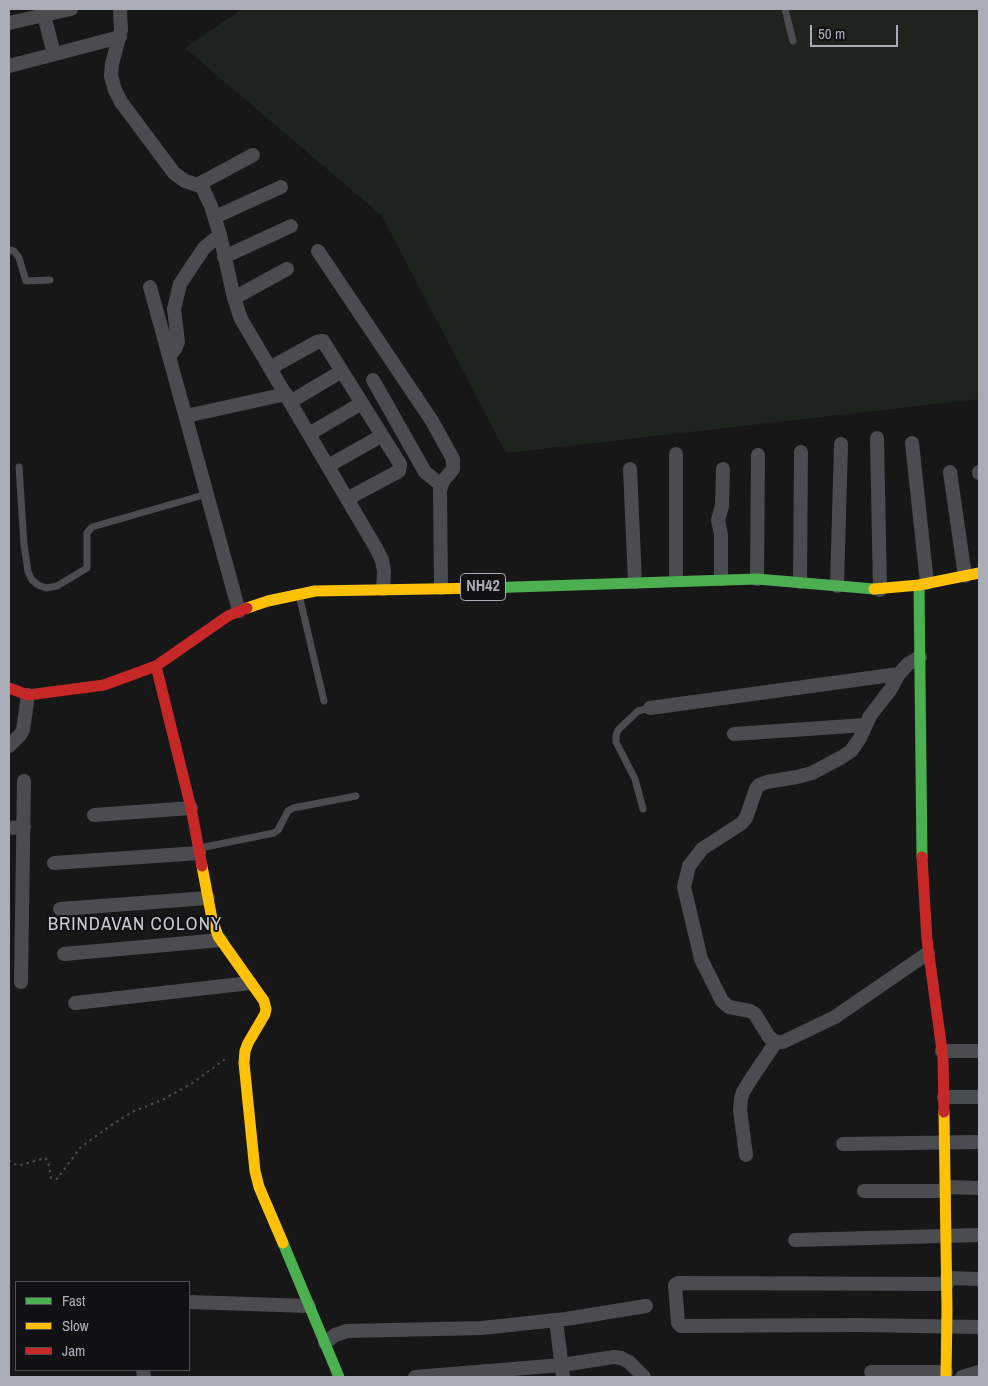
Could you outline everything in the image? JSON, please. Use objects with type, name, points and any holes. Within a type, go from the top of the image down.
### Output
[{"type":"main road","name":"NH42","points":[[9,688],[28,695],[104,685],[156,666],[228,616],[239,611],[268,601],[315,591],[524,587],[721,579],[757,579],[880,590],[972,574]]},
{"type":"main road","points":[[923,584],[920,658],[922,862],[928,953],[942,1051],[947,1281],[946,1376]]},
{"type":"main road","points":[[156,666],[191,808],[212,919],[221,940],[264,1001],[266,1009],[265,1014],[248,1042],[244,1063],[255,1171],[266,1204],[339,1377]]},
{"type":"street","points":[[9,23],[71,9]]},
{"type":"street","points":[[120,9],[120,38],[112,64],[111,76],[115,90],[121,102],[174,173],[180,179],[201,186],[204,191],[215,217],[234,298],[241,319],[382,560],[384,571],[383,589]]},
{"type":"street","points":[[44,15],[54,54]]},
{"type":"street","points":[[9,66],[120,38]]},
{"type":"street","points":[[197,185],[253,155]]},
{"type":"street","points":[[215,217],[281,187]]},
{"type":"street","points":[[224,257],[291,226]]},
{"type":"street","points":[[169,356],[178,342],[174,309],[180,284],[204,248],[220,235]]},
{"type":"street","points":[[318,251],[432,421],[453,459],[453,469],[441,485],[441,588]]},
{"type":"street","points":[[234,298],[287,270]]},
{"type":"street","points":[[150,287],[239,611]]},
{"type":"street","points":[[270,368],[322,341],[325,342],[400,464],[399,471],[347,499]]},
{"type":"street","points":[[186,416],[288,398],[342,371]]},
{"type":"street","points":[[373,380],[426,472],[441,485]]},
{"type":"street","points":[[309,434],[362,404]]},
{"type":"street","points":[[328,466],[382,436]]},
{"type":"street","points":[[878,438],[880,590]]},
{"type":"street","points":[[912,443],[923,584]]},
{"type":"street","points":[[837,586],[841,444]]},
{"type":"street","points":[[800,582],[801,452]]},
{"type":"street","points":[[676,454],[676,580]]},
{"type":"street","points":[[757,579],[758,455]]},
{"type":"street","points":[[630,469],[635,582]]},
{"type":"street","points":[[721,579],[721,535],[718,520],[722,506],[723,469]]},
{"type":"street","points":[[950,472],[972,574]]},
{"type":"street","points":[[920,658],[908,664],[899,674],[865,725],[855,746],[842,757],[812,773],[759,785],[746,818],[742,823],[702,849],[689,866],[685,878],[685,895],[701,959],[722,1001],[729,1007],[755,1014],[769,1037],[776,1042],[783,1042],[835,1017],[928,953]]},
{"type":"street","points":[[650,708],[899,674]]},
{"type":"street","points":[[9,746],[20,735],[22,730],[28,695]]},
{"type":"street","points":[[734,734],[865,725]]},
{"type":"street","points":[[21,982],[24,781]]},
{"type":"street","points":[[94,815],[191,808]]},
{"type":"street","points":[[9,828],[24,827]]},
{"type":"street","points":[[54,863],[199,850]]},
{"type":"street","points":[[60,909],[208,898]]},
{"type":"street","points":[[64,954],[221,940]]},
{"type":"street","points":[[75,1003],[250,983]]},
{"type":"street","points":[[746,1155],[740,1110],[741,1099],[743,1092],[776,1042]]},
{"type":"street","points":[[942,1051],[979,1051]]},
{"type":"street","points":[[944,1097],[979,1097]]},
{"type":"street","points":[[843,1144],[979,1142]]},
{"type":"street","points":[[864,1191],[979,1188]]},
{"type":"street","points":[[795,1240],[946,1234],[979,1235]]},
{"type":"street","points":[[979,1279],[947,1281],[678,1283],[675,1285],[678,1323],[681,1326],[979,1327]]},
{"type":"street","points":[[190,1302],[309,1306]]},
{"type":"street","points":[[325,1343],[335,1335],[347,1332],[482,1328],[556,1320],[646,1306]]},
{"type":"street","points":[[556,1320],[563,1371]]},
{"type":"street","points":[[415,1377],[563,1371],[614,1357],[629,1362],[644,1377]]},
{"type":"street","points":[[870,1372],[946,1376]]},
{"type":"street","points":[[962,1377],[979,1372]]},
{"type":"lane","points":[[785,9],[793,41]]},
{"type":"lane","points":[[9,250],[14,251],[20,258],[26,281],[50,280]]},
{"type":"lane","points":[[19,467],[24,544],[28,572],[32,580],[46,588],[57,586],[87,568],[87,534],[92,527],[207,494]]},
{"type":"lane","points":[[299,594],[324,701]]},
{"type":"lane","points":[[643,809],[635,778],[616,742],[616,736],[618,730],[638,711],[650,708]]},
{"type":"lane","points":[[199,850],[274,833],[278,830],[288,811],[293,808],[356,796]]},
{"type":"path","points":[[9,1160],[14,1164],[20,1165],[45,1158],[48,1161],[51,1178],[57,1179],[80,1148],[107,1128],[132,1112],[162,1100],[191,1084],[228,1057]]},
{"type":"shaded area","points":[[242,9],[979,9],[979,399],[506,453],[382,216],[185,48]]},
{"type":"traffic: fast","points":[[485,588],[757,579],[874,589]]},
{"type":"traffic: fast","points":[[919,585],[922,857]]},
{"type":"traffic: fast","points":[[283,1243],[339,1377]]},
{"type":"traffic: slow","points":[[874,589],[919,585],[979,573]]},
{"type":"traffic: slow","points":[[247,608],[268,601],[315,591],[485,588]]},
{"type":"traffic: slow","points":[[202,866],[212,919],[218,936],[264,1001],[266,1009],[248,1043],[244,1063],[255,1171],[259,1187],[283,1243]]},
{"type":"traffic: slow","points":[[944,1112],[947,1310],[946,1377]]},
{"type":"traffic: jam","points":[[9,688],[28,695],[104,685],[156,666],[228,616],[247,608]]},
{"type":"traffic: jam","points":[[156,666],[191,808],[202,866]]},
{"type":"traffic: jam","points":[[922,857],[927,940],[943,1058],[944,1112]]},
{"type":"district","name":"BRINDAVAN COLONY","points":[[135,925]]}]
